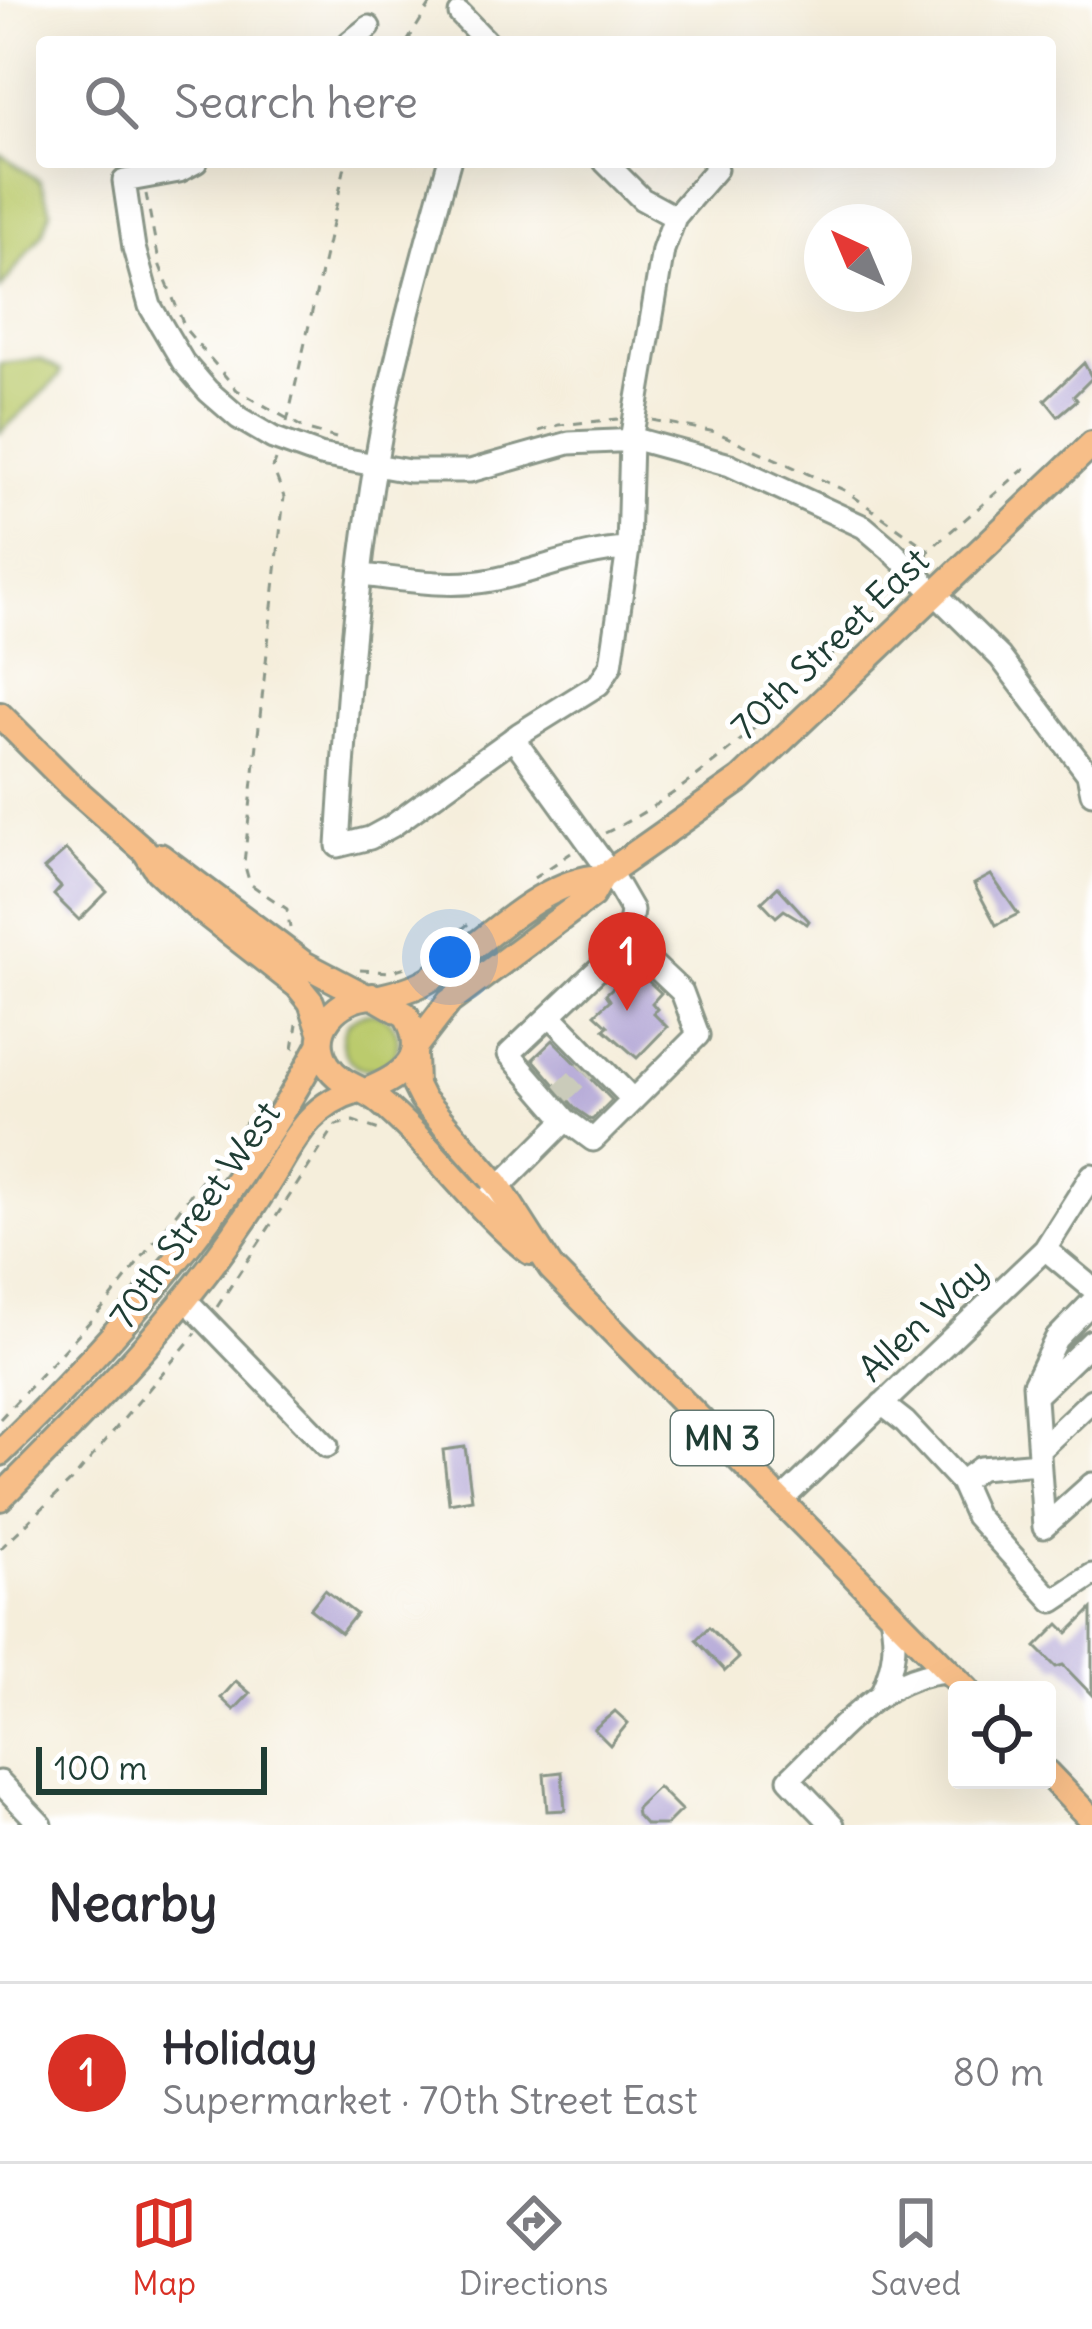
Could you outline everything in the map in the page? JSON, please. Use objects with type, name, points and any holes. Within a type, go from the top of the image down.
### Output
[{"type":"main road","name":"70th Street East","points":[[415,1050],[449,1002],[592,896],[606,875],[741,779],[1092,444]]},
{"type":"main road","points":[[0,715],[145,851],[158,871],[196,906],[298,986],[311,1002],[331,1070],[491,1196]]},
{"type":"main road","points":[[145,851],[169,860],[304,964],[406,1015],[415,1050],[397,1078],[362,1091]]},
{"type":"main road","name":"70th Street East","points":[[372,996],[435,976],[521,910],[584,878],[606,875]]},
{"type":"main road","points":[[321,1038],[335,1009],[372,996]]},
{"type":"main road","name":"70th Street West","points":[[0,1454],[76,1379],[177,1258],[248,1161],[321,1038]]},
{"type":"main road","name":"MN 3","points":[[415,1050],[415,1085],[422,1100],[464,1143],[491,1196],[551,1268],[958,1681]]},
{"type":"main road","name":"70th Street West","points":[[0,1498],[112,1386],[188,1301],[311,1113],[341,1095],[362,1091]]},
{"type":"main road","points":[[1056,1782],[1092,1820]]},
{"type":"street","points":[[460,14],[481,36]]},
{"type":"street","points":[[358,36],[369,27]]},
{"type":"street","points":[[185,168],[124,181],[134,248],[150,306],[183,362],[239,418],[285,431],[320,455],[437,474],[470,471],[632,430],[730,465],[864,527],[912,570],[1000,657],[1088,774],[1092,793]]},
{"type":"street","points":[[447,168],[390,390],[376,465],[346,707],[338,846],[370,838],[392,826],[513,738],[599,684],[611,664],[628,549],[632,430],[651,306],[675,217],[716,169]]},
{"type":"street","points":[[611,168],[642,199],[675,217]]},
{"type":"street","points":[[363,575],[439,583],[489,580],[592,550],[628,549]]},
{"type":"street","points":[[513,738],[632,910],[628,941],[508,1054],[593,1140],[698,1035],[682,992],[628,941]]},
{"type":"street","points":[[550,1015],[591,1066],[633,1100]]},
{"type":"street","points":[[491,1196],[560,1106]]},
{"type":"street","name":"Allen Way","points":[[783,1499],[1045,1250],[1092,1175]]},
{"type":"street","points":[[1045,1250],[1092,1288]]},
{"type":"street","points":[[188,1301],[327,1446]]},
{"type":"street","points":[[1092,1302],[1056,1339],[1034,1384],[1044,1528],[1092,1484]]},
{"type":"street","points":[[1035,1397],[1092,1341]]},
{"type":"street","points":[[961,1482],[980,1468],[1039,1457],[1092,1400]]},
{"type":"street","points":[[882,1404],[961,1482],[976,1516],[1053,1601],[1092,1575]]},
{"type":"street","points":[[882,1692],[894,1664],[896,1638],[890,1610]]},
{"type":"street","points":[[833,1825],[789,1779],[882,1692],[912,1676],[949,1671]]},
{"type":"street","points":[[0,1782],[41,1825]]},
{"type":"path","points":[[411,36],[433,0]]},
{"type":"path","points":[[289,936],[287,909],[250,884],[244,863],[284,497],[273,468],[345,168]]},
{"type":"path","points":[[142,178],[160,266],[187,330],[237,390],[285,431],[340,439]]},
{"type":"path","points":[[538,431],[559,424],[716,433],[846,491],[929,550]]},
{"type":"path","points":[[525,884],[588,842],[626,824],[722,755],[879,610],[890,589],[929,550],[1030,464]]},
{"type":"path","points":[[435,954],[473,920]]},
{"type":"path","points":[[348,968],[388,972],[422,960]]},
{"type":"path","points":[[291,1055],[296,1016]]},
{"type":"path","points":[[0,1419],[107,1303],[254,1112]]},
{"type":"path","points":[[0,1549],[75,1477],[206,1321],[336,1125],[369,1124],[387,1134]]},
{"type":"green space","points":[[0,154],[40,181],[51,211],[43,233],[0,289]]},
{"type":"green space","points":[[40,359],[61,371],[59,377],[0,433],[0,363]]},
{"type":"green space","points":[[370,1013],[390,1021],[398,1041],[390,1061],[370,1069],[350,1061],[342,1041],[350,1021]]},
{"type":"building","points":[[1084,363],[1092,378],[1058,416],[1045,400]]},
{"type":"building","points":[[66,850],[107,892],[79,920],[54,895],[61,887],[44,869]]},
{"type":"building","points":[[991,875],[1018,914],[996,925],[974,884]]},
{"type":"building","points":[[778,887],[807,924],[784,910],[776,917],[762,902]]},
{"type":"building","points":[[634,968],[661,993],[652,1003],[657,1009],[653,1013],[667,1027],[637,1058],[604,1029],[608,1026],[595,1014],[610,1000],[606,994]]},
{"type":"building","points":[[553,1040],[612,1100],[592,1120],[576,1109],[533,1059]]},
{"type":"building","points":[[465,1447],[472,1499],[449,1503],[443,1450]]},
{"type":"building","points":[[325,1590],[356,1614],[341,1633],[310,1609]]},
{"type":"building","points":[[1092,1609],[1092,1695],[1063,1665],[1056,1667],[1036,1647],[1059,1624],[1068,1633]]},
{"type":"building","points":[[709,1627],[739,1658],[725,1671],[696,1640]]},
{"type":"building","points":[[236,1681],[250,1693],[234,1710],[221,1698]]},
{"type":"building","points":[[615,1711],[628,1723],[610,1745],[594,1729]]},
{"type":"building","points":[[562,1772],[565,1810],[547,1811],[544,1774]]},
{"type":"building","points":[[658,1787],[681,1810],[666,1825],[646,1825],[636,1808]]},
{"type":"tunnel","points":[[561,1094],[586,1070]]},
{"type":"place","name":"Holiday","points":[[627,1011]]}]
